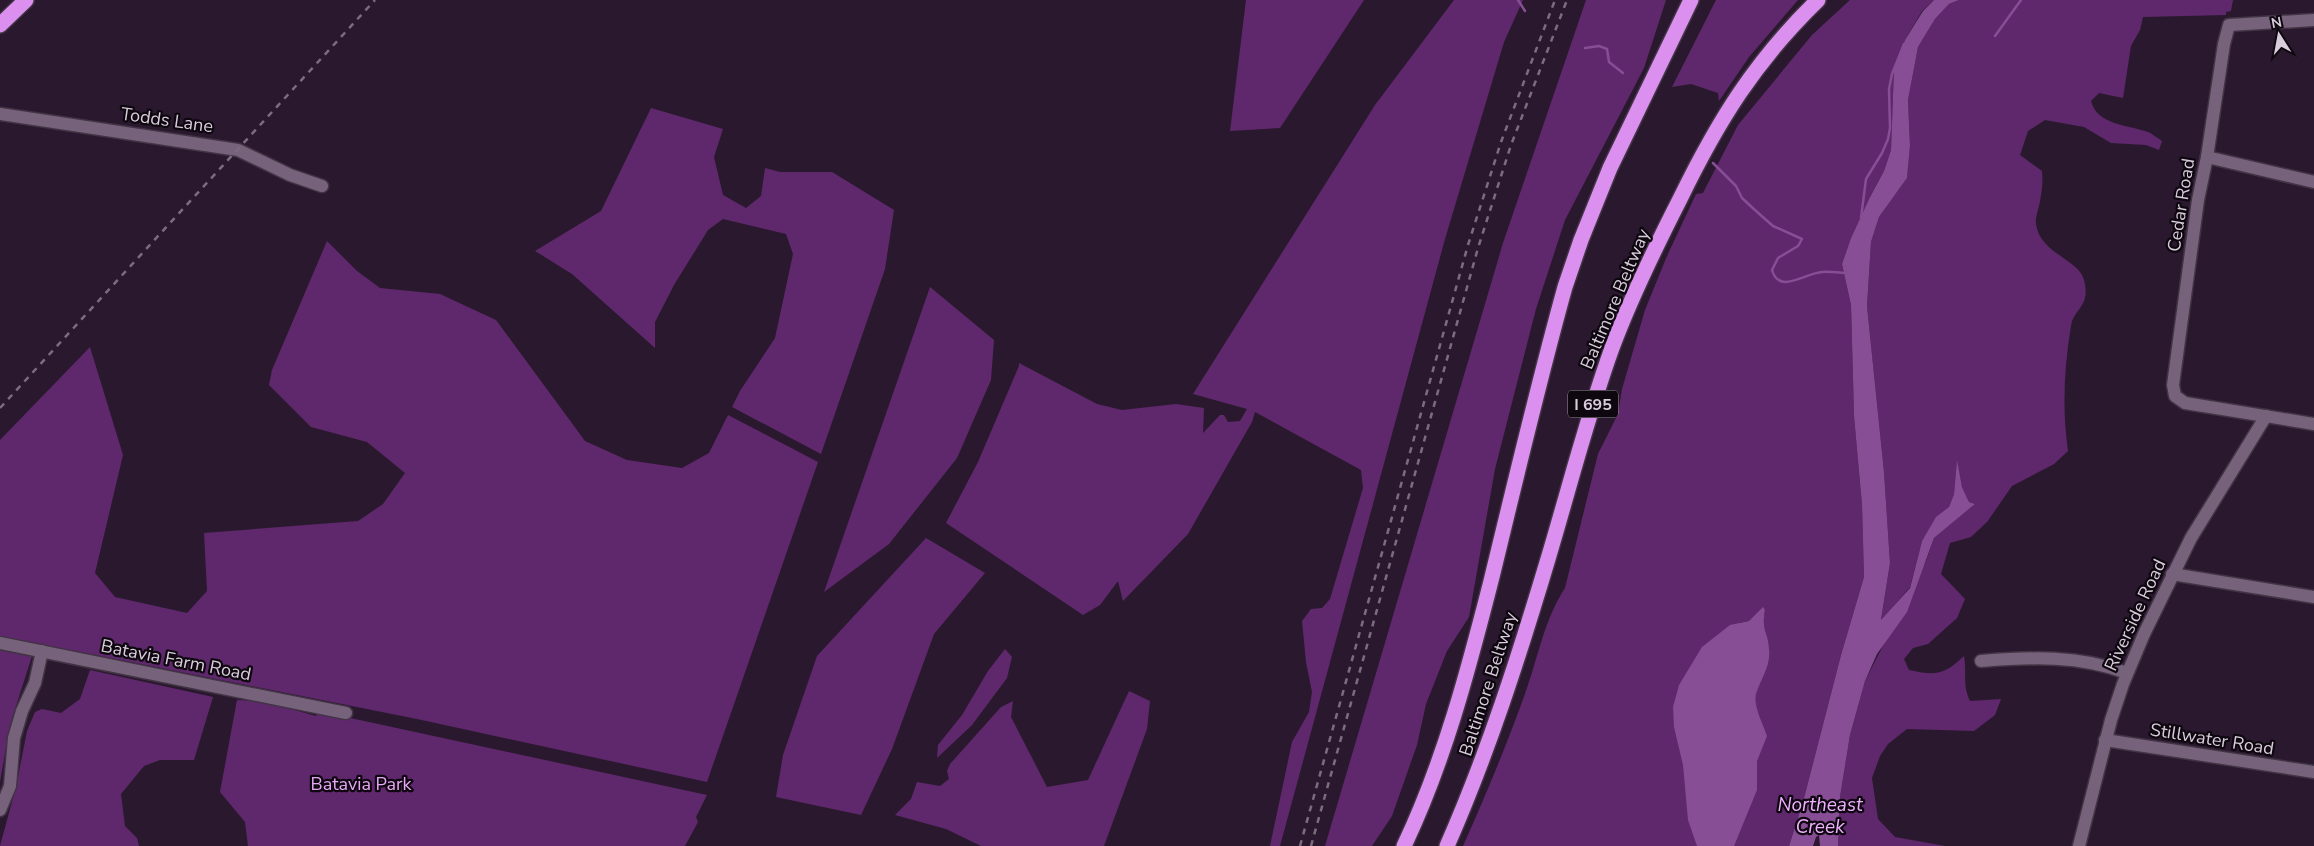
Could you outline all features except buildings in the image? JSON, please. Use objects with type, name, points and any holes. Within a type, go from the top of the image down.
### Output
[{"type":"highway","points":[[0,26],[26,0]]},
{"type":"highway","name":"Baltimore Beltway","points":[[1447,846],[1471,792],[1490,740],[1540,586],[1596,396],[1612,348],[1646,267],[1720,121],[1762,59],[1818,0]]},
{"type":"highway","name":"Baltimore Beltway","points":[[1404,846],[1433,777],[1451,726],[1473,652],[1551,336],[1567,280],[1610,168],[1691,1]]},
{"type":"street","name":"Cedar Road","points":[[2266,416],[2185,404],[2177,399],[2173,392],[2173,377],[2198,200],[2229,24],[2314,20]]},
{"type":"street","name":"Todds Lane","points":[[0,114],[238,150],[290,175],[322,186]]},
{"type":"street","points":[[2207,157],[2314,182]]},
{"type":"street","points":[[2266,416],[2314,424]]},
{"type":"street","name":"Riverside Road","points":[[2079,846],[2105,740],[2127,673],[2172,574],[2218,492],[2266,416]]},
{"type":"street","points":[[2172,574],[2314,597]]},
{"type":"street","name":"Batavia Farm Road","points":[[0,643],[346,712]]},
{"type":"street","points":[[0,810],[10,786],[16,731],[22,711],[35,683],[42,652]]},
{"type":"street","points":[[1981,661],[2068,658],[2090,661],[2127,673]]},
{"type":"street","name":"Stillwater Road","points":[[2105,740],[2314,772]]},
{"type":"green space","points":[[1246,0],[1364,0],[1280,128],[1230,131]]},
{"type":"green space","points":[[1454,0],[1523,0],[1504,42],[1445,239],[1280,846],[1270,846],[1292,742],[1309,712],[1312,692],[1306,662],[1302,621],[1311,609],[1322,608],[1330,599],[1363,488],[1361,470],[1255,412],[1252,422],[1188,534],[1123,601],[1118,581],[1100,605],[1083,615],[946,523],[978,462],[1019,363],[1097,404],[1122,410],[1176,404],[1204,408],[1203,433],[1220,415],[1224,415],[1228,422],[1240,421],[1247,409],[1193,394],[1375,105]]},
{"type":"green space","points":[[1586,0],[1666,0],[1644,68],[1565,220],[1536,309],[1495,469],[1469,617],[1447,651],[1426,704],[1417,745],[1392,816],[1372,846],[1325,846],[1503,243]]},
{"type":"green space","points":[[1716,0],[1798,0],[1749,57],[1719,101],[1718,93],[1691,84],[1672,87]]},
{"type":"green space","points":[[1850,0],[1934,0],[1922,11],[1905,40],[1894,68],[1891,150],[1884,171],[1851,238],[1842,264],[1851,305],[1854,416],[1862,505],[1864,577],[1841,655],[1803,802],[1789,846],[1463,846],[1488,789],[1526,691],[1552,612],[1565,588],[1598,454],[1618,414],[1622,389],[1645,310],[1667,256],[1696,194],[1703,193],[1738,125],[1812,35]],"holes":[[[1765,610],[1762,628],[1739,623],[1749,621]]]},
{"type":"green space","points":[[1959,0],[2233,0],[2231,11],[2226,12],[2226,15],[2143,17],[2140,30],[2131,46],[2123,98],[2099,93],[2091,101],[2094,109],[2106,120],[2148,132],[2162,141],[2159,150],[2146,145],[2111,143],[2084,127],[2045,120],[2028,131],[2020,155],[2042,171],[2042,190],[2036,221],[2039,234],[2044,242],[2081,273],[2086,289],[2084,302],[2075,315],[2071,326],[2067,357],[2064,404],[2068,451],[2054,464],[2012,486],[1987,522],[1971,537],[1950,543],[1941,574],[1965,599],[1957,618],[1928,644],[1913,648],[1904,659],[1909,670],[1933,673],[1951,667],[1964,656],[1965,684],[1970,701],[2001,699],[1995,715],[1974,731],[1907,729],[1888,744],[1880,756],[1872,778],[1878,819],[1895,837],[1945,846],[1838,846],[1840,797],[1850,735],[1865,681],[1926,561],[1934,538],[1975,504],[1969,502],[1962,487],[1957,462],[1954,494],[1949,507],[1922,541],[1910,587],[1881,621],[1890,563],[1884,472],[1867,306],[1871,242],[1879,217],[1907,178],[1910,146],[1908,100],[1918,47],[1935,19],[1949,4]]},
{"type":"green space","points":[[651,108],[723,129],[714,157],[723,195],[746,208],[761,196],[765,168],[780,172],[832,172],[894,210],[885,269],[821,454],[732,407],[740,391],[775,338],[793,254],[786,234],[723,219],[708,230],[674,285],[655,322],[655,348],[572,274],[535,251],[601,211]]},
{"type":"green space","points":[[327,241],[357,271],[380,288],[440,294],[496,320],[585,441],[627,460],[682,468],[709,453],[728,415],[818,462],[707,782],[417,719],[0,636],[0,440],[90,347],[123,455],[95,573],[115,597],[187,613],[207,591],[204,533],[358,521],[383,504],[405,473],[367,442],[311,427],[269,385],[272,370]]},
{"type":"green space","points":[[930,287],[994,340],[991,380],[957,458],[889,544],[824,592]]},
{"type":"green space","points":[[926,538],[985,573],[934,634],[892,749],[861,815],[776,797],[783,755],[817,656]]},
{"type":"green space","points":[[0,649],[32,656],[10,725],[0,782]]},
{"type":"green space","points":[[1005,649],[1012,657],[1007,678],[972,725],[937,758],[938,745],[962,715],[988,671]]},
{"type":"green space","points":[[90,670],[213,697],[194,760],[160,760],[144,766],[121,794],[125,826],[137,838],[139,846],[0,846],[16,787],[27,731],[35,712],[42,709],[61,713],[80,699]]},
{"type":"green space","points":[[1129,691],[1150,701],[1147,729],[1104,846],[981,846],[946,829],[895,815],[911,799],[917,782],[940,786],[949,779],[947,771],[950,764],[1001,707],[1013,701],[1011,717],[1047,787],[1088,780]]},
{"type":"green space","name":"Batavia Park","points":[[237,700],[262,701],[316,716],[318,711],[707,795],[696,817],[698,822],[685,846],[248,846],[245,822],[220,792]]},
{"type":"water","name":"Northeast Creek","points":[[1934,0],[1959,0],[1949,4],[1935,19],[1918,47],[1908,100],[1910,146],[1907,178],[1879,217],[1871,242],[1867,306],[1884,472],[1890,563],[1881,620],[1910,588],[1922,541],[1936,517],[1949,507],[1954,494],[1957,460],[1962,487],[1969,502],[1975,504],[1934,538],[1907,612],[1877,654],[1865,681],[1850,735],[1840,797],[1838,846],[1820,846],[1819,835],[1816,837],[1813,846],[1789,846],[1803,802],[1841,655],[1864,577],[1862,505],[1854,416],[1851,305],[1842,264],[1851,238],[1884,171],[1891,150],[1894,68],[1905,40],[1923,11]]},
{"type":"water","points":[[1763,607],[1765,610],[1764,627],[1768,643],[1769,661],[1755,699],[1767,736],[1757,761],[1757,790],[1734,846],[1697,846],[1688,820],[1683,765],[1674,727],[1673,707],[1679,685],[1702,647],[1730,625],[1749,621]]},
{"type":"waterway","points":[[1518,0],[1525,11]]},
{"type":"waterway","points":[[1995,36],[2021,0]]},
{"type":"waterway","name":"Northeast Creek","points":[[1861,218],[1866,179],[1888,139],[1890,128],[1889,89],[1892,74],[1904,44]]},
{"type":"waterway","points":[[1585,48],[1599,46],[1607,49],[1609,62],[1623,73]]},
{"type":"waterway","points":[[1713,163],[1736,186],[1742,198],[1773,226],[1802,239],[1798,246],[1778,258],[1772,270],[1775,277],[1780,281],[1786,282],[1815,273],[1846,273]]},
{"type":"railway","points":[[0,408],[375,0]]},
{"type":"railway","points":[[1300,846],[1468,245],[1501,142],[1555,0]]},
{"type":"railway","points":[[1311,846],[1478,248],[1511,145],[1567,0]]}]
